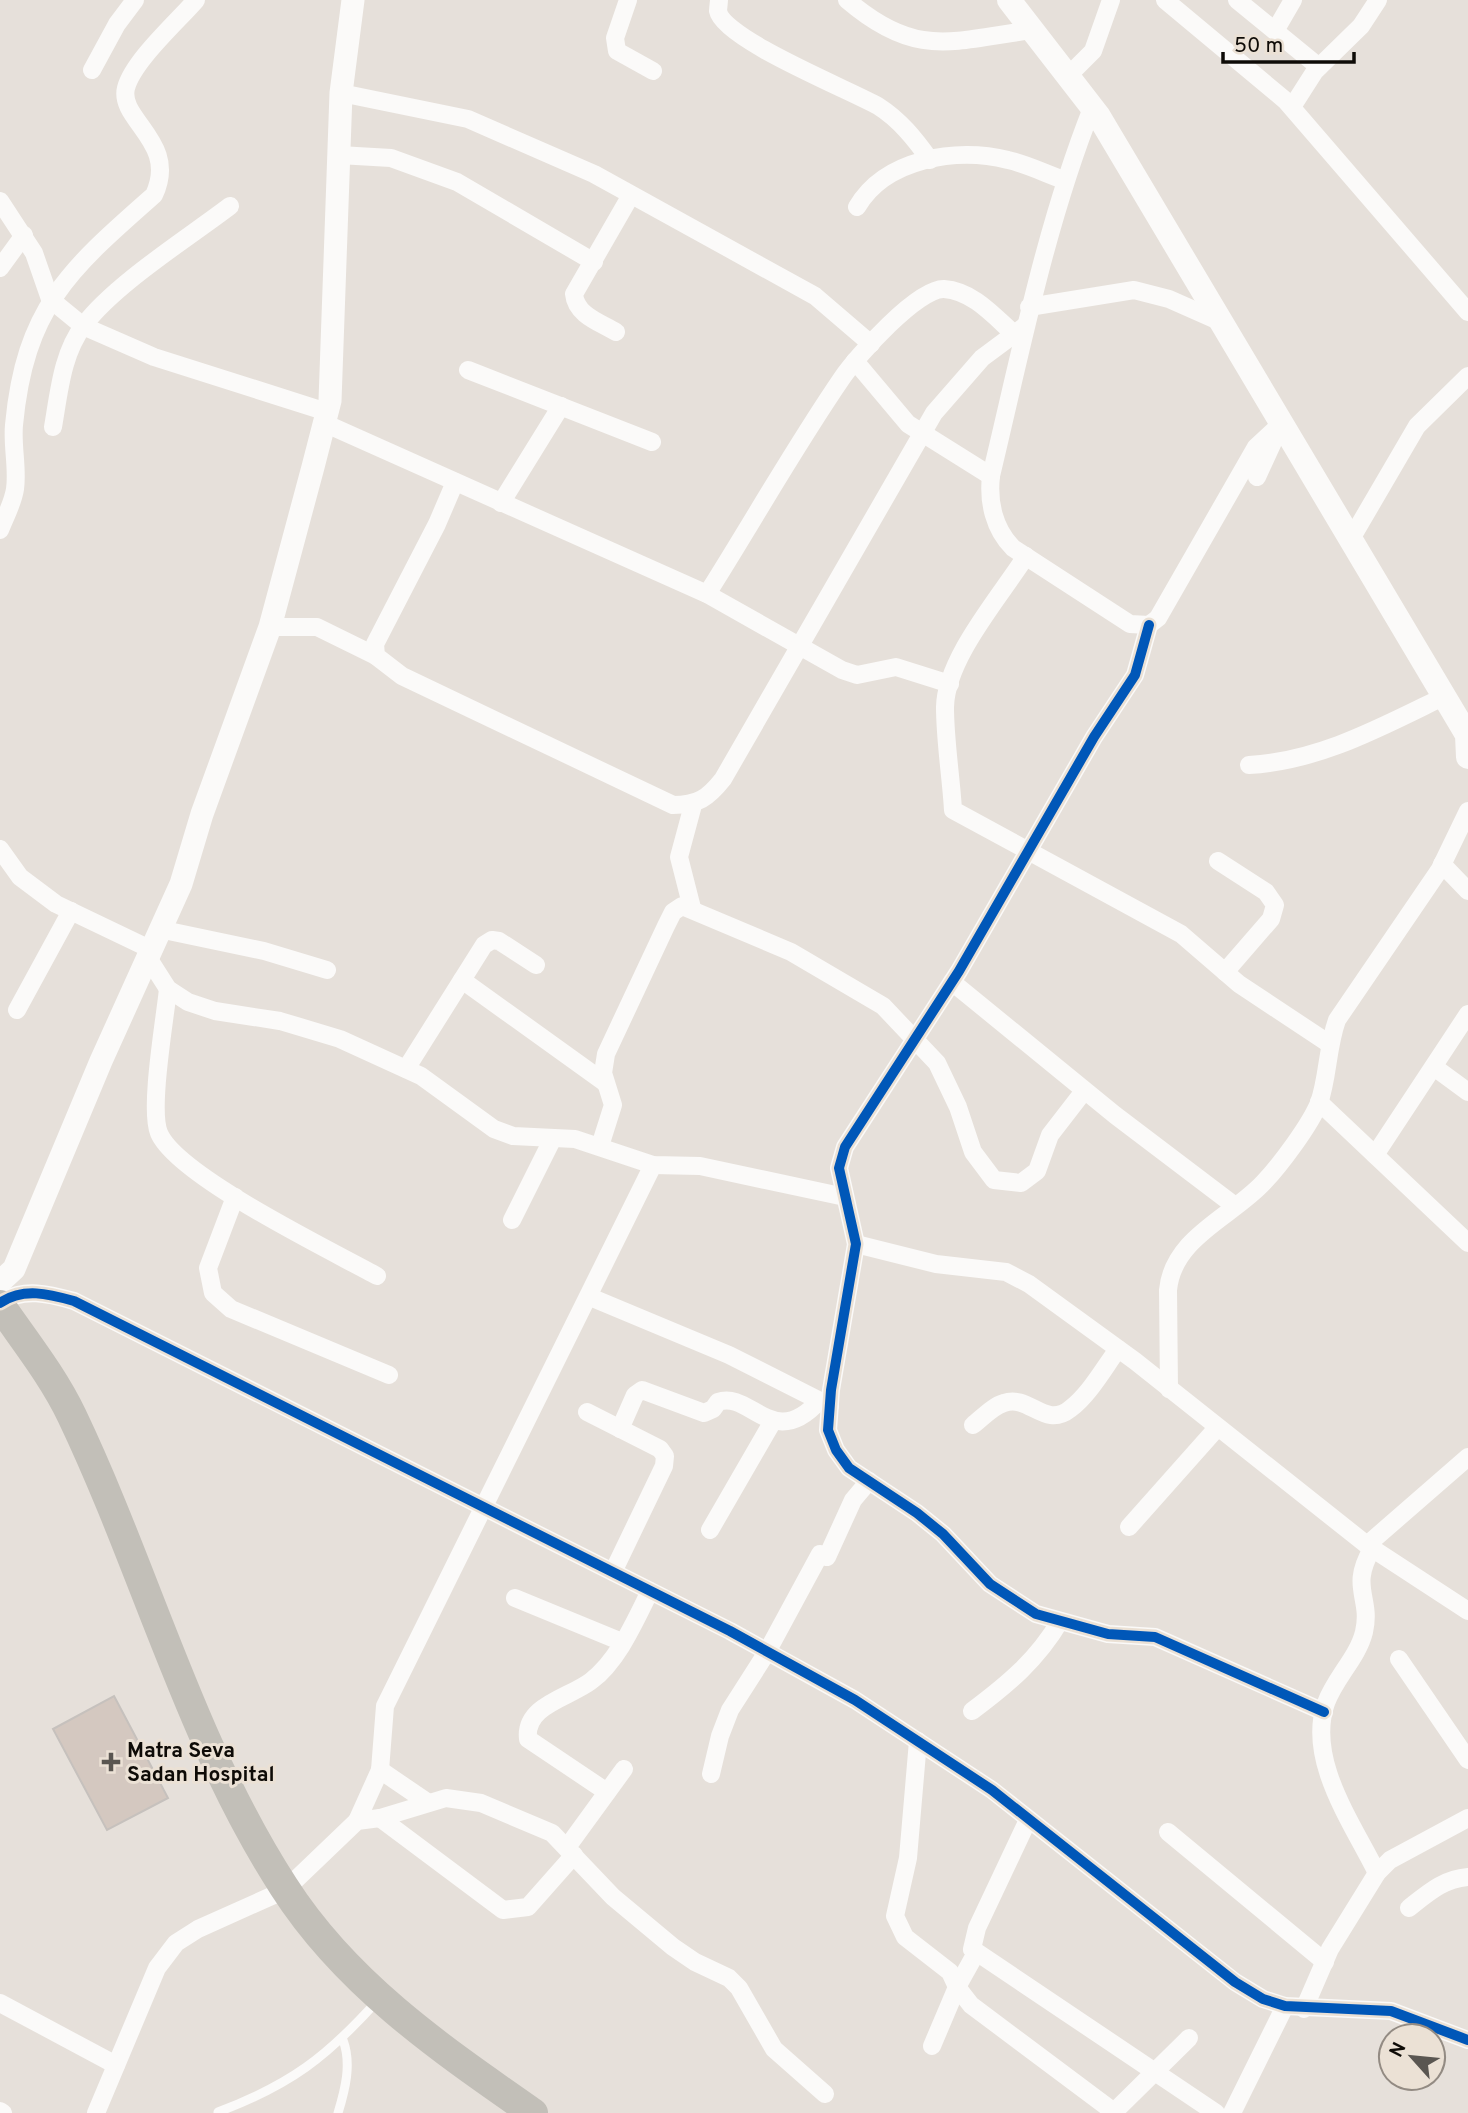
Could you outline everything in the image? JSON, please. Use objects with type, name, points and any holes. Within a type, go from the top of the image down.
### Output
[{"type":"highway","points":[[0,1304],[70,1412],[211,1751],[256,1840],[285,1890],[328,1943],[380,1998],[465,2066],[533,2113]]},
{"type":"main road","points":[[1009,0],[1093,108],[1445,696],[1466,725],[1468,757]]},
{"type":"street","points":[[92,70],[117,23],[135,0]]},
{"type":"street","points":[[0,530],[15,489],[13,427],[24,361],[50,299],[64,281],[154,195],[163,178],[156,147],[127,101],[125,89],[136,67],[196,0]]},
{"type":"street","points":[[0,1282],[14,1269],[152,945],[181,884],[202,814],[270,627],[330,401],[341,93],[353,0]]},
{"type":"street","points":[[628,0],[615,38],[617,51],[653,71]]},
{"type":"street","points":[[719,0],[718,10],[722,18],[736,31],[793,65],[879,107],[908,130],[930,160]]},
{"type":"street","points":[[847,0],[894,33],[922,42],[943,43],[1032,30]]},
{"type":"street","points":[[1068,76],[1093,51],[1111,0]]},
{"type":"street","points":[[1165,0],[1292,107],[1468,312]]},
{"type":"street","points":[[1237,0],[1319,67]]},
{"type":"street","points":[[1275,31],[1293,0]]},
{"type":"street","points":[[1292,107],[1319,67],[1361,26],[1378,0]]},
{"type":"street","points":[[341,93],[468,119],[594,174],[816,296],[871,344]]},
{"type":"street","points":[[1093,108],[1064,180],[1029,307],[1019,330],[990,476],[992,510],[1001,532],[1013,548],[1130,624],[1141,627],[1149,625],[1158,618],[1256,447],[1282,423]]},
{"type":"street","points":[[339,155],[391,158],[457,182],[594,262]]},
{"type":"street","points":[[858,207],[879,179],[930,160],[982,156],[1008,159],[1064,180]]},
{"type":"street","points":[[616,332],[581,312],[575,304],[574,294],[631,195]]},
{"type":"street","points":[[0,201],[24,235],[50,299],[83,326],[155,357],[326,418],[455,482],[708,594],[799,648],[857,675],[896,667],[950,684]]},
{"type":"street","points":[[52,427],[62,377],[83,326],[106,302],[230,206]]},
{"type":"street","points":[[0,268],[24,235]]},
{"type":"street","points":[[708,594],[855,361],[929,291],[943,289],[976,300],[1019,330]]},
{"type":"street","points":[[1029,307],[1134,290],[1168,299],[1221,322]]},
{"type":"street","points":[[270,627],[317,627],[376,656],[402,676],[673,805],[693,805],[709,796],[723,779],[921,435],[961,380],[982,358],[1019,330]]},
{"type":"street","points":[[855,361],[897,413],[921,435],[990,476]]},
{"type":"street","points":[[468,370],[652,442]]},
{"type":"street","points":[[1351,539],[1417,426],[1468,376]]},
{"type":"street","points":[[501,502],[561,406]]},
{"type":"street","points":[[1257,477],[1282,423]]},
{"type":"street","points":[[376,656],[375,644],[437,524],[455,482]]},
{"type":"street","points":[[1026,556],[957,662],[950,684],[945,705],[953,810],[1181,934],[1225,972],[1328,1043]]},
{"type":"street","points":[[1149,625],[1135,675],[1094,737],[952,982],[845,1147],[839,1168],[856,1244],[824,1403],[828,1430],[836,1450],[849,1468],[943,1534],[990,1584],[1036,1614],[1108,1634],[1142,1634],[1155,1637],[1324,1712]]},
{"type":"street","points":[[1249,765],[1285,763],[1325,752],[1445,696]]},
{"type":"street","points":[[692,908],[679,857],[693,805]]},
{"type":"street","points":[[1169,1389],[1170,1274],[1177,1260],[1200,1234],[1265,1181],[1319,1102],[1328,1043],[1337,1020],[1442,864],[1468,811]]},
{"type":"street","points":[[0,849],[20,877],[71,911],[152,945],[264,951],[327,970]]},
{"type":"street","points":[[1218,861],[1266,892],[1275,905],[1271,919],[1225,972]]},
{"type":"street","points":[[1442,864],[1468,891]]},
{"type":"street","points":[[600,1146],[613,1105],[604,1082],[603,1065],[606,1054],[666,926],[674,912],[682,906],[692,908],[822,968],[883,1006],[937,1063],[958,1107],[973,1152],[994,1180],[1021,1184],[1037,1171],[1049,1135],[1084,1091]]},
{"type":"street","points":[[17,1010],[71,911]]},
{"type":"street","points":[[406,1069],[484,945],[492,940],[536,965]]},
{"type":"street","points":[[152,945],[168,989],[157,1100],[158,1132],[168,1148],[198,1175],[377,1276]]},
{"type":"street","points":[[462,980],[604,1082]]},
{"type":"street","points":[[952,982],[1084,1091],[1235,1206]]},
{"type":"street","points":[[168,989],[188,1002],[215,1011],[280,1021],[340,1039],[406,1069],[452,1096],[494,1129],[513,1136],[553,1138],[600,1146],[653,1165],[700,1166],[845,1197]]},
{"type":"street","points":[[1375,1155],[1468,1014]]},
{"type":"street","points":[[1434,1067],[1468,1092]]},
{"type":"street","points":[[1319,1102],[1468,1243]]},
{"type":"street","points":[[513,1220],[553,1138]]},
{"type":"street","points":[[96,2113],[165,1954],[198,1929],[285,1890],[357,1821],[380,1770],[385,1706],[590,1297],[653,1165]]},
{"type":"street","points":[[234,1197],[208,1268],[213,1293],[231,1309],[389,1375]]},
{"type":"street","points":[[856,1244],[936,1264],[1006,1272],[1029,1284],[1118,1349],[1370,1547],[1468,1611]]},
{"type":"street","points":[[0,1304],[8,1298],[41,1293],[74,1301],[767,1651],[855,1700],[992,1790],[1235,1982],[1263,1999],[1304,2009],[1391,2011],[1468,2040]]},
{"type":"street","points":[[590,1297],[729,1355],[824,1403]]},
{"type":"street","points":[[973,1425],[1002,1403],[1012,1401],[1048,1417],[1058,1416],[1071,1409],[1118,1349]]},
{"type":"street","points":[[620,1429],[635,1395],[642,1390],[704,1413],[713,1409],[718,1402],[731,1401],[773,1421],[798,1418],[824,1403]]},
{"type":"street","points":[[587,1412],[660,1449],[665,1456],[664,1466],[613,1572]]},
{"type":"street","points":[[710,1530],[773,1421]]},
{"type":"street","points":[[1129,1527],[1217,1428]]},
{"type":"street","points":[[1377,1873],[1329,1777],[1324,1753],[1324,1712],[1364,1631],[1359,1583],[1370,1547],[1468,1457]]},
{"type":"street","points":[[711,1774],[720,1736],[730,1710],[824,1555],[853,1500],[869,1481]]},
{"type":"street","points":[[607,1792],[541,1751],[528,1739],[527,1728],[532,1716],[594,1678],[622,1642],[650,1591]]},
{"type":"street","points":[[515,1598],[622,1642]]},
{"type":"street","points":[[972,1711],[1018,1677],[1037,1657],[1060,1620]]},
{"type":"street","points":[[1399,1659],[1468,1759]]},
{"type":"street","points":[[918,1741],[908,1858],[895,1916],[905,1937],[946,1968],[971,2005],[1113,2112],[1189,2038]]},
{"type":"street","points":[[380,1818],[503,1910],[528,1907],[571,1850],[624,1769]]},
{"type":"street","points":[[380,1770],[428,1802]]},
{"type":"street","points":[[357,1821],[380,1818],[446,1798],[481,1804],[541,1826],[571,1850],[612,1897],[673,1947],[695,1962],[729,1978],[739,1988],[774,2049],[825,2094]]},
{"type":"street","points":[[1304,2009],[1325,1962],[1377,1873],[1390,1860],[1468,1818]]},
{"type":"street","points":[[1028,1820],[977,1928],[971,1944],[976,1954],[1216,2113]]},
{"type":"street","points":[[1168,1832],[1325,1962]]},
{"type":"street","points":[[1409,1908],[1438,1885],[1454,1878],[1468,1877]]},
{"type":"street","points":[[932,2046],[957,1987],[976,1954]]},
{"type":"street","points":[[0,2003],[116,2065]]},
{"type":"street","points":[[1231,2113],[1285,2006]]},
{"type":"lane","points":[[218,2112],[268,2093],[342,2040],[380,1998]]},
{"type":"lane","points":[[338,2113],[347,2068],[347,2051],[342,2040]]},
{"type":"building","points":[[114,1696],[168,1798],[107,1830],[53,1729]]},
{"type":"cycle path","points":[[1149,625],[1135,675],[1094,737],[959,971],[845,1147],[839,1168],[856,1244],[831,1390],[828,1430],[836,1450],[849,1468],[917,1513],[943,1534],[990,1584],[1036,1614],[1108,1634],[1155,1637],[1324,1712]]},
{"type":"cycle path","points":[[0,1303],[27,1293],[46,1294],[74,1301],[730,1631],[855,1700],[992,1790],[1235,1982],[1263,1999],[1285,2006],[1391,2011],[1468,2040]]},
{"type":"place","name":"Matra Seva Sadan Hospital","points":[[111,1762]]}]
